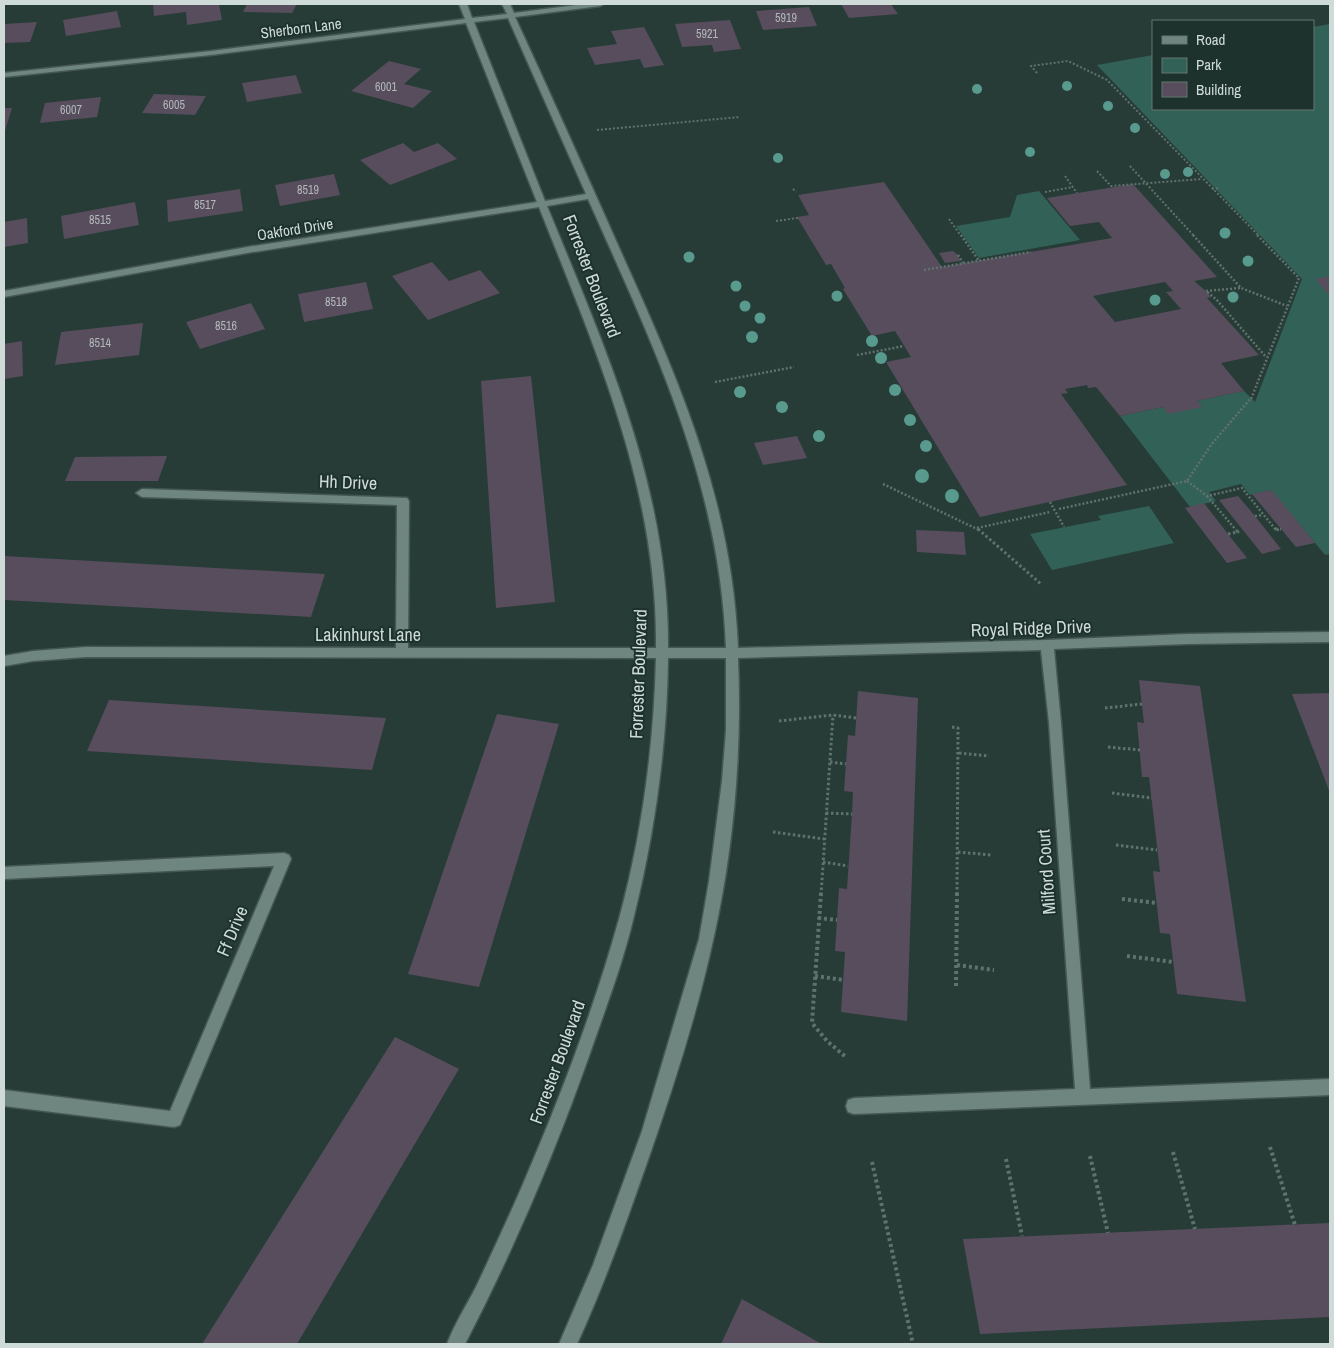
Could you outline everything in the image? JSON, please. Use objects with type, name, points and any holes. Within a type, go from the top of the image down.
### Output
[{"type":"street","name":"Forrester Boulevard","points":[[456,1344],[491,1279],[544,1155],[588,1040],[626,918],[648,808],[659,715],[662,653],[660,590],[653,536],[633,444],[618,399],[543,204],[462,4]]},
{"type":"street","name":"Forrester Boulevard","points":[[506,4],[676,389],[693,435],[718,530],[727,587],[732,653],[732,718],[726,816],[708,934],[672,1064],[644,1149],[586,1303],[568,1344]]},
{"type":"street","name":"Sherborn Lane","points":[[4,75],[211,53],[600,4]]},
{"type":"street","name":"Oakford Drive","points":[[4,294],[246,250],[591,196]]},
{"type":"street","name":"Hh Drive","points":[[142,493],[403,501],[402,651]]},
{"type":"street","name":"Royal Ridge Drive","points":[[732,653],[1047,645],[1187,639],[1330,637]]},
{"type":"street","name":"Milford Court","points":[[1047,645],[1055,723],[1083,1096]]},
{"type":"street","name":"Lakinhurst Lane","points":[[4,661],[34,656],[86,652],[732,653]]},
{"type":"street","name":"Ff Drive","points":[[4,872],[284,859],[174,1119],[4,1098]]},
{"type":"street","points":[[854,1106],[1330,1087]]},
{"type":"path","points":[[1037,73],[1031,66],[1068,61],[1106,80],[1299,278],[1251,398],[1211,445],[1187,482],[1059,510]]},
{"type":"path","points":[[597,130],[740,117]]},
{"type":"path","points":[[1130,166],[1241,288],[1287,306]]},
{"type":"path","points":[[1097,171],[1111,186],[1144,182],[1172,184],[1202,179]]},
{"type":"path","points":[[1065,176],[1077,193]]},
{"type":"path","points":[[1045,192],[1073,187]]},
{"type":"path","points":[[1211,189],[1220,188]]},
{"type":"path","points":[[793,189],[796,192]]},
{"type":"path","points":[[776,221],[798,218]]},
{"type":"path","points":[[949,219],[979,261]]},
{"type":"path","points":[[924,270],[1031,252]]},
{"type":"path","points":[[958,255],[963,264]]},
{"type":"path","points":[[1241,288],[1206,291],[1216,299],[1266,357]]},
{"type":"path","points":[[857,355],[904,346]]},
{"type":"path","points":[[715,382],[794,367]]},
{"type":"path","points":[[1187,482],[1207,496],[1238,532],[1228,534]]},
{"type":"path","points":[[883,484],[977,528],[1041,584]]},
{"type":"path","points":[[1207,496],[1242,488],[1276,530],[1281,529]]},
{"type":"path","points":[[1050,502],[1064,527]]},
{"type":"path","points":[[977,528],[1050,512]]},
{"type":"path","points":[[1255,516],[1263,515]]},
{"type":"path","points":[[1105,708],[1118,709],[1133,704],[1142,704]]},
{"type":"path","points":[[833,715],[812,1023],[826,1041],[847,1058]]},
{"type":"path","points":[[779,721],[833,715],[856,718]]},
{"type":"path","points":[[952,727],[958,728],[959,753],[955,937],[956,983]]},
{"type":"path","points":[[1108,747],[1140,750]]},
{"type":"path","points":[[959,753],[989,756]]},
{"type":"path","points":[[830,762],[846,764]]},
{"type":"path","points":[[952,777],[958,777]]},
{"type":"path","points":[[1112,794],[1152,798]]},
{"type":"path","points":[[826,813],[852,814]]},
{"type":"path","points":[[953,826],[958,826]]},
{"type":"path","points":[[773,832],[824,838]]},
{"type":"path","points":[[1116,844],[1157,850]]},
{"type":"path","points":[[958,852],[991,855]]},
{"type":"path","points":[[823,862],[848,866]]},
{"type":"path","points":[[1122,899],[1157,903]]},
{"type":"path","points":[[818,918],[837,920]]},
{"type":"path","points":[[1127,956],[1173,962]]},
{"type":"path","points":[[957,965],[994,970]]},
{"type":"path","points":[[815,976],[844,980]]},
{"type":"path","points":[[1270,1147],[1295,1225]]},
{"type":"path","points":[[1173,1152],[1195,1229]]},
{"type":"path","points":[[1090,1156],[1108,1233]]},
{"type":"path","points":[[1006,1159],[1022,1236]]},
{"type":"path","points":[[872,1162],[913,1344]]},
{"type":"green space","points":[[1330,24],[1330,554],[1325,555],[1271,490],[1250,495],[1241,484],[1209,492],[1216,501],[1190,507],[1120,416],[1163,407],[1201,407],[1197,401],[1244,391],[1255,402],[1302,279],[1097,65],[1152,55],[1152,110],[1314,110],[1314,27]]},
{"type":"green space","points":[[1039,191],[1080,240],[979,258],[956,226],[1010,217],[1017,195]]},
{"type":"green space","points":[[1149,506],[1174,543],[1052,570],[1030,534],[1101,520],[1098,516]]},
{"type":"building","points":[[153,4],[219,4],[222,20],[187,25],[186,12],[154,16]]},
{"type":"building","points":[[247,4],[297,4],[292,13],[243,12]]},
{"type":"building","points":[[841,4],[891,4],[898,14],[849,18]]},
{"type":"building","points":[[809,7],[817,26],[763,30],[756,11]]},
{"type":"building","points":[[117,11],[121,27],[66,36],[63,20]]},
{"type":"building","points":[[730,20],[741,49],[714,52],[712,45],[682,47],[675,24]]},
{"type":"building","points":[[37,22],[30,42],[4,43],[4,24]]},
{"type":"building","points":[[644,27],[664,65],[644,68],[640,59],[595,65],[587,48],[617,44],[611,31]]},
{"type":"building","points":[[389,61],[421,69],[404,84],[432,91],[413,108],[351,91]]},
{"type":"building","points":[[296,75],[302,93],[247,102],[242,83]]},
{"type":"building","points":[[154,94],[206,96],[195,115],[142,113]]},
{"type":"building","points":[[101,97],[97,117],[40,123],[45,103]]},
{"type":"building","points":[[4,108],[12,108],[4,134]]},
{"type":"building","points":[[403,143],[414,152],[438,143],[457,159],[390,185],[360,160]]},
{"type":"building","points":[[334,174],[340,195],[280,206],[275,185]]},
{"type":"building","points":[[884,182],[942,267],[1112,238],[1099,222],[1070,226],[1047,198],[1133,184],[1217,277],[1194,281],[1206,291],[1211,297],[1207,298],[1259,355],[1221,363],[1244,391],[1197,401],[1202,407],[1168,414],[1163,407],[1120,416],[1096,387],[1088,388],[1087,385],[1065,389],[1068,393],[1061,394],[1127,485],[980,517],[886,362],[911,357],[895,331],[872,336],[843,289],[845,288],[831,264],[826,265],[797,217],[809,215],[798,195]],"holes":[[[1165,282],[1173,291],[1166,292],[1181,309],[1115,322],[1093,296]]]},
{"type":"building","points":[[240,189],[243,211],[168,222],[167,200]]},
{"type":"building","points":[[135,202],[139,225],[64,239],[61,216]]},
{"type":"building","points":[[27,218],[28,243],[4,247],[4,222]]},
{"type":"building","points":[[953,251],[958,255],[960,261],[945,263],[939,253]]},
{"type":"building","points":[[432,262],[449,281],[480,270],[500,293],[428,320],[392,276]]},
{"type":"building","points":[[1330,276],[1330,296],[1315,279]]},
{"type":"building","points":[[366,282],[373,309],[304,322],[298,294]]},
{"type":"building","points":[[251,303],[265,329],[200,349],[186,322]]},
{"type":"building","points":[[143,323],[139,355],[55,365],[61,332]]},
{"type":"building","points":[[22,341],[23,376],[4,379],[4,344]]},
{"type":"building","points":[[531,376],[555,602],[496,608],[481,381]]},
{"type":"building","points":[[797,436],[807,458],[763,465],[754,443]]},
{"type":"building","points":[[167,456],[158,481],[65,481],[75,457]]},
{"type":"building","points":[[1271,490],[1315,543],[1296,547],[1252,494]]},
{"type":"building","points":[[1238,496],[1281,549],[1262,554],[1219,500]]},
{"type":"building","points":[[1204,503],[1247,558],[1227,563],[1185,508]]},
{"type":"building","points":[[916,530],[964,532],[966,555],[917,552]]},
{"type":"building","points":[[4,556],[325,574],[311,617],[4,600]]},
{"type":"building","points":[[1139,680],[1200,686],[1246,1002],[1177,994],[1170,934],[1160,933],[1153,871],[1160,872],[1149,777],[1142,777],[1137,722],[1144,723]]},
{"type":"building","points":[[858,691],[918,698],[907,1021],[841,1012],[845,952],[835,951],[839,888],[847,889],[853,792],[844,791],[848,735],[855,736]]},
{"type":"building","points":[[1330,693],[1330,793],[1292,694]]},
{"type":"building","points":[[109,700],[386,718],[372,770],[87,751]]},
{"type":"building","points":[[497,714],[559,724],[479,987],[408,974]]},
{"type":"building","points":[[395,1037],[459,1069],[297,1344],[202,1344]]},
{"type":"building","points":[[1330,1223],[1330,1317],[980,1334],[963,1239]]},
{"type":"building","points":[[742,1299],[820,1343],[721,1344]]}]
